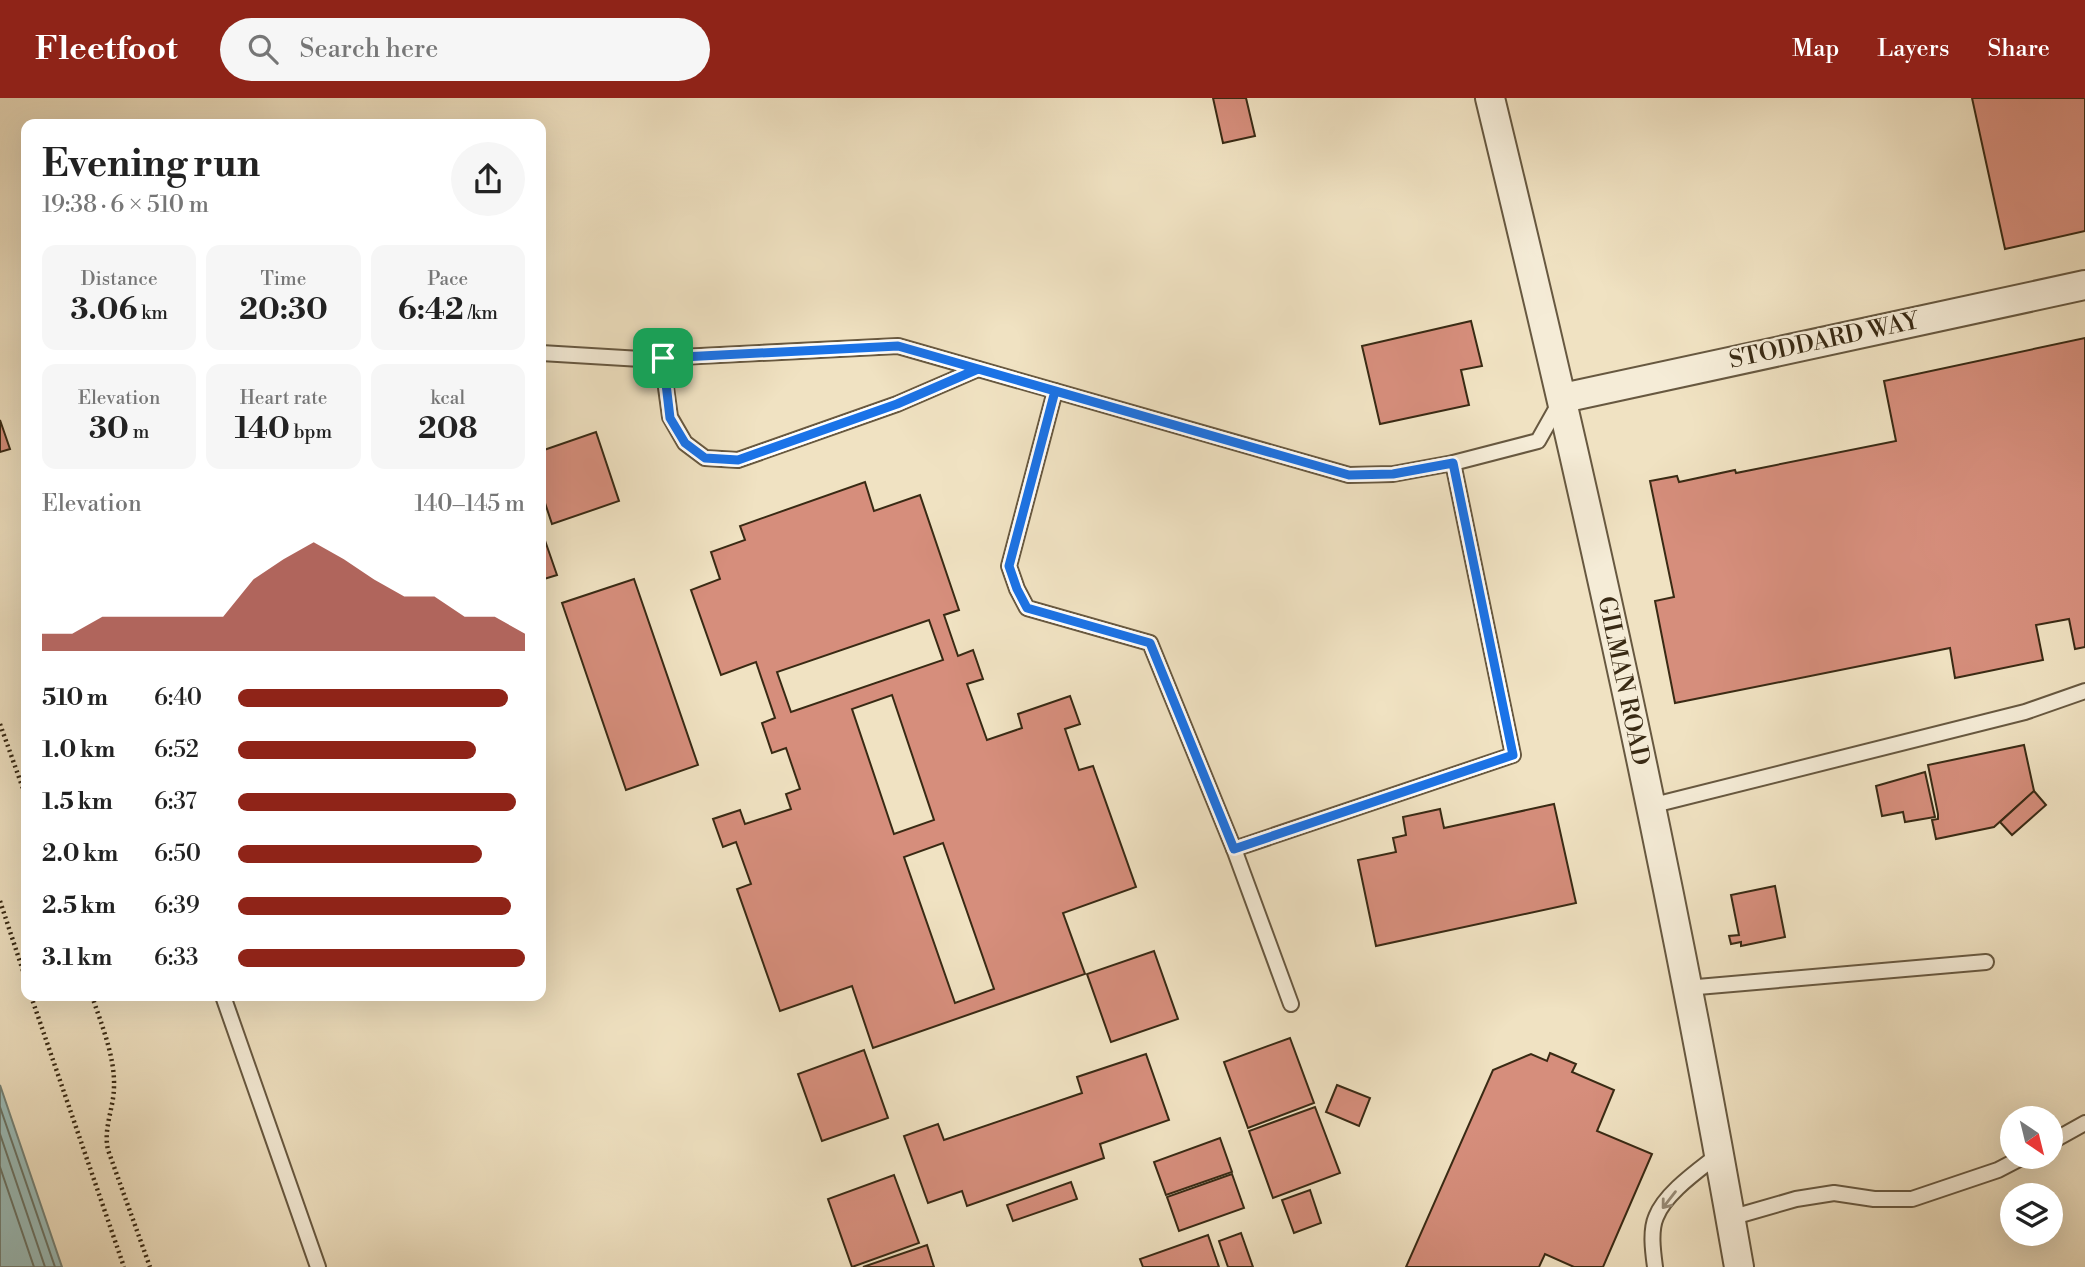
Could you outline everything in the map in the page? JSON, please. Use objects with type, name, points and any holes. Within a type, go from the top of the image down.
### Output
[{"type":"street","name":"GILMAN ROAD","points":[[1490,98],[1563,398],[1650,806],[1739,1267]]},
{"type":"street","name":"STODDARD WAY","points":[[1563,398],[2085,285]]},
{"type":"lane","points":[[546,353],[640,359],[898,346],[1349,475],[1393,474],[1453,463],[1538,441],[1563,398]]},
{"type":"lane","points":[[663,358],[670,418],[685,443],[705,458],[738,460],[897,404],[978,369]]},
{"type":"lane","points":[[1055,391],[1009,566],[1017,589],[1027,608],[1150,643],[1234,849],[1291,1004]]},
{"type":"lane","points":[[1234,849],[1513,755],[1453,463]]},
{"type":"lane","points":[[1650,806],[2025,712],[2085,691]]},
{"type":"lane","points":[[1686,988],[1986,962]]},
{"type":"lane","points":[[225,1001],[318,1267]]},
{"type":"lane","points":[[2063,1135],[2085,1123]]},
{"type":"lane","points":[[1656,1267],[1652,1250],[1656,1217],[1672,1194],[1719,1154]]},
{"type":"lane","points":[[1730,1218],[1796,1199],[1834,1193],[1874,1199],[1912,1199],[2000,1169]]},
{"type":"path","points":[[0,724],[21,783]]},
{"type":"path","points":[[0,901],[21,966]]},
{"type":"path","points":[[33,1001],[124,1267]]},
{"type":"path","points":[[94,1001],[114,1084],[105,1136],[150,1267]]},
{"type":"water","points":[[0,1085],[62,1267],[0,1267]]},
{"type":"building","points":[[1213,98],[1246,98],[1255,136],[1223,143]]},
{"type":"building","points":[[1972,98],[2085,98],[2085,231],[2005,249]]},
{"type":"building","points":[[1471,321],[1482,366],[1461,370],[1469,405],[1380,424],[1362,346]]},
{"type":"building","points":[[2085,338],[2085,647],[2075,649],[2069,619],[2036,625],[2043,660],[1955,678],[1950,648],[1675,703],[1655,601],[1674,597],[1650,481],[1677,476],[1679,482],[1735,470],[1736,473],[1896,441],[1884,381]]},
{"type":"building","points":[[0,420],[10,449],[0,452]]},
{"type":"building","points":[[596,432],[619,501],[552,524],[546,506],[546,449]]},
{"type":"building","points":[[865,482],[874,511],[920,495],[959,610],[944,615],[958,656],[973,650],[983,679],[967,684],[987,740],[1022,728],[1018,714],[1070,696],[1080,724],[1065,729],[1079,770],[1093,766],[1136,887],[1063,913],[1085,974],[873,1048],[852,986],[780,1011],[737,889],[751,884],[736,842],[723,847],[713,819],[740,810],[745,824],[791,809],[786,794],[800,789],[786,748],[772,753],[762,723],[775,718],[756,662],[721,675],[691,590],[720,579],[711,552],[745,540],[740,526]],"holes":[[[929,620],[943,660],[791,712],[777,672]],[[892,695],[934,820],[894,834],[852,709]],[[943,843],[994,989],[955,1003],[904,857]]]},
{"type":"building","points":[[546,543],[557,575],[546,578]]},
{"type":"building","points":[[634,579],[698,765],[626,790],[562,603]]},
{"type":"building","points":[[2024,745],[2034,791],[1994,827],[1936,839],[1932,820],[1938,819],[1938,814],[1928,765]]},
{"type":"building","points":[[1925,772],[1935,817],[1905,822],[1903,812],[1882,816],[1876,786]]},
{"type":"building","points":[[2034,791],[2046,805],[2012,835],[2000,822]]},
{"type":"building","points":[[1554,804],[1576,903],[1376,946],[1358,860],[1396,852],[1393,838],[1406,835],[1403,817],[1440,809],[1444,828]]},
{"type":"building","points":[[1775,886],[1785,937],[1741,946],[1741,942],[1731,944],[1729,936],[1739,935],[1731,895]]},
{"type":"building","points":[[1154,951],[1178,1019],[1111,1042],[1087,974]]},
{"type":"building","points":[[1290,1038],[1314,1103],[1248,1128],[1224,1062]]},
{"type":"building","points":[[864,1050],[888,1118],[822,1141],[798,1074]]},
{"type":"building","points":[[1550,1053],[1576,1064],[1572,1072],[1614,1090],[1597,1131],[1652,1154],[1603,1267],[1574,1267],[1545,1254],[1539,1267],[1406,1267],[1493,1070],[1531,1054],[1547,1061]]},
{"type":"building","points":[[1146,1054],[1169,1120],[1100,1144],[1104,1158],[967,1206],[962,1191],[928,1203],[904,1136],[938,1124],[944,1140],[1082,1093],[1077,1077]]},
{"type":"building","points":[[1337,1085],[1370,1098],[1359,1126],[1326,1112]]},
{"type":"building","points":[[1315,1107],[1340,1173],[1273,1198],[1249,1131]]},
{"type":"building","points":[[1220,1138],[1232,1172],[1166,1195],[1154,1162]]},
{"type":"building","points":[[1232,1174],[1244,1208],[1179,1231],[1167,1197]]},
{"type":"building","points":[[894,1175],[919,1243],[852,1267],[828,1199]]},
{"type":"building","points":[[1071,1182],[1077,1199],[1013,1221],[1007,1205]]},
{"type":"building","points":[[1310,1190],[1321,1223],[1294,1233],[1282,1200]]},
{"type":"building","points":[[1241,1233],[1253,1267],[1228,1267],[1219,1241]]},
{"type":"building","points":[[1208,1235],[1219,1267],[1143,1267],[1140,1259]]},
{"type":"building","points":[[927,1245],[934,1267],[863,1267]]},
{"type":"route","points":[[898,346],[1349,475],[1393,474],[1453,463],[1513,755],[1234,849],[1150,643],[1027,608],[1017,589],[1009,566],[1055,391],[978,369],[897,404],[738,460],[705,458],[685,443],[670,418],[663,358],[898,346]]}]
